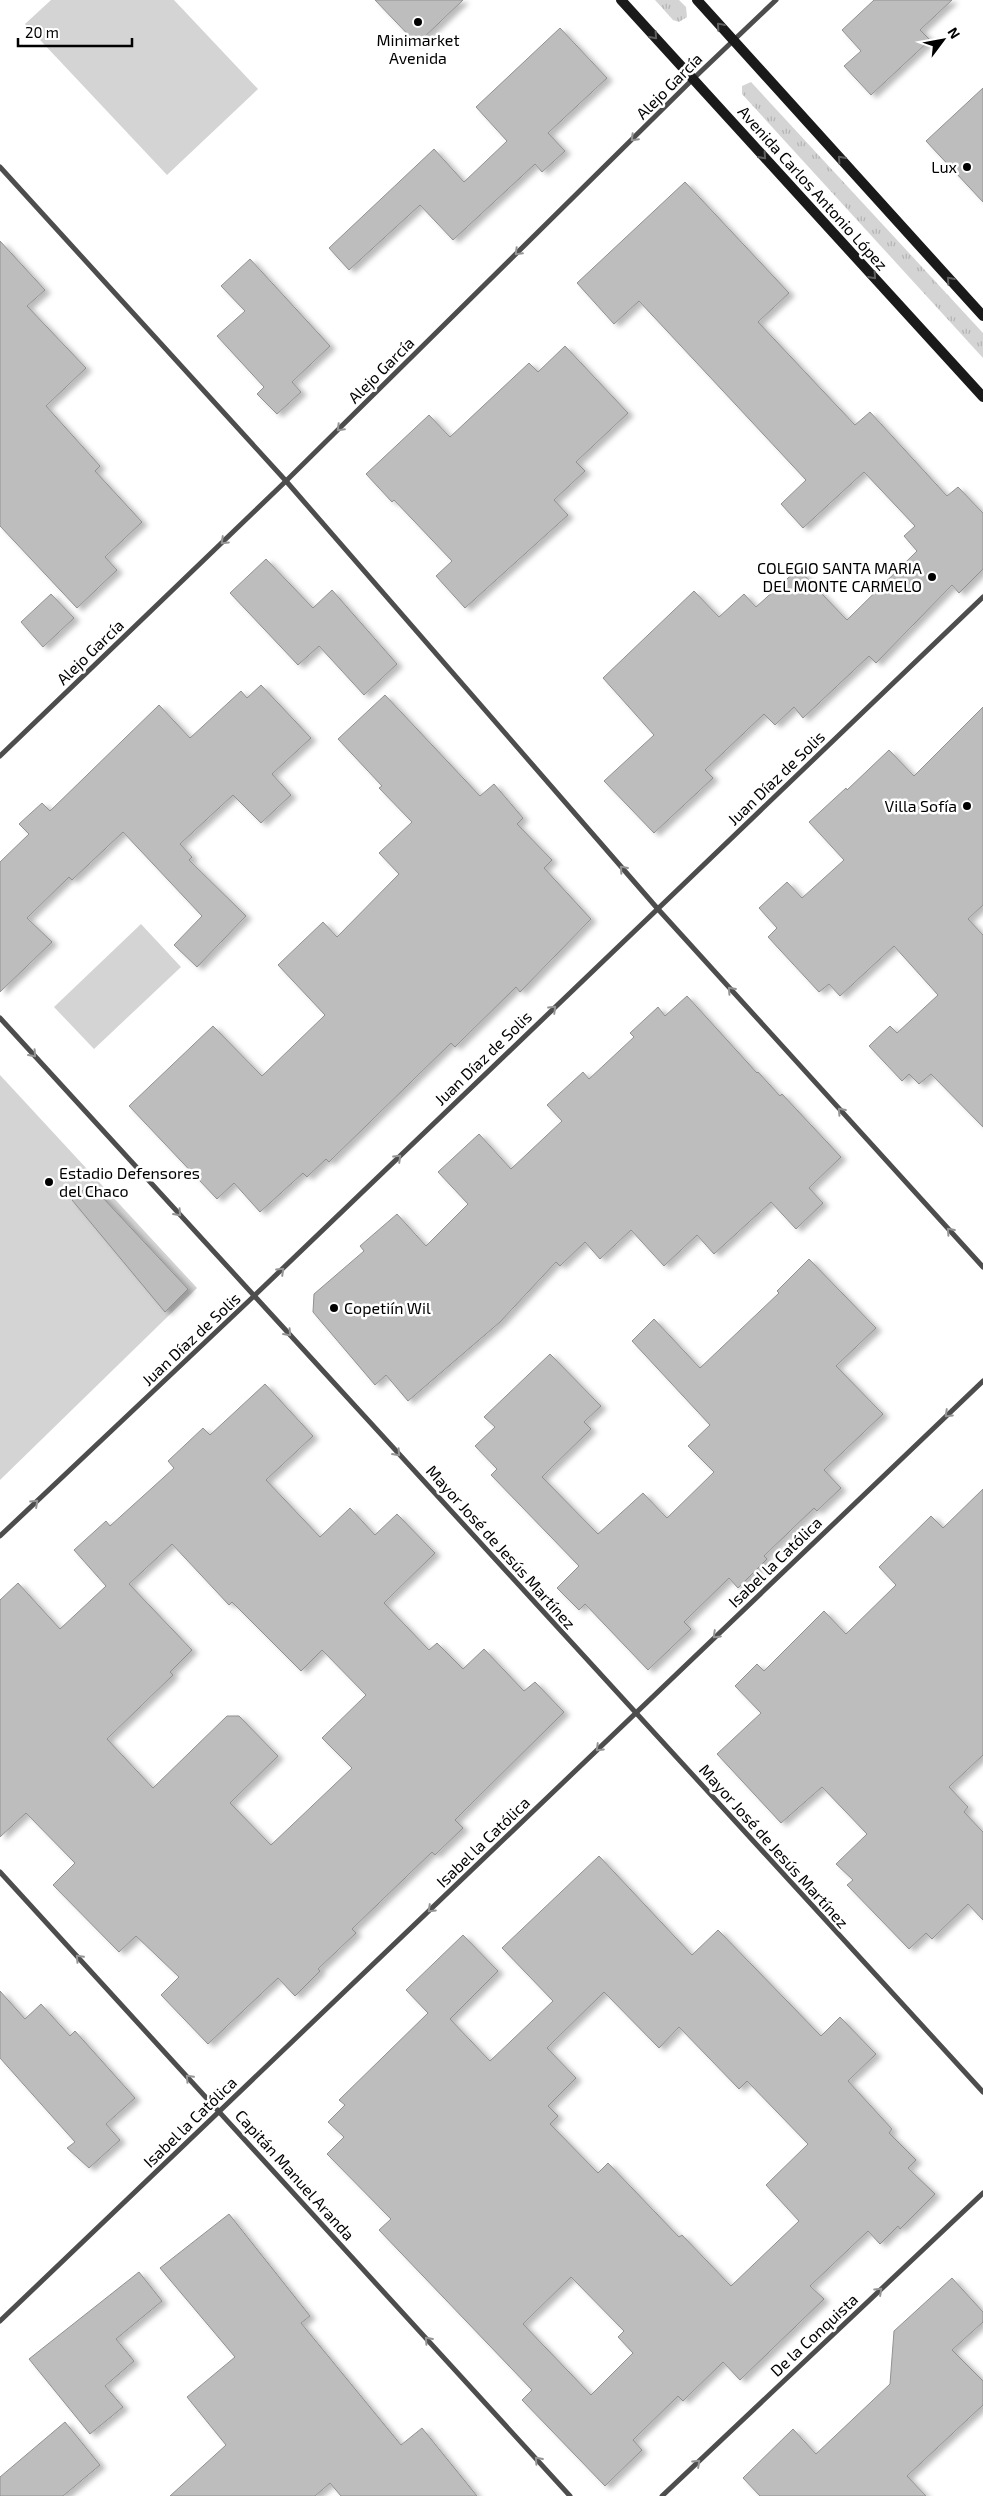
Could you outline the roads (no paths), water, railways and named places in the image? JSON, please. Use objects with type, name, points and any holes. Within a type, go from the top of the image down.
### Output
[{"type":"main road","name":"Avenida Carlos Antonio López","points":[[621,0],[983,397]]},
{"type":"main road","points":[[697,0],[983,316]]},
{"type":"street","name":"Alejo García","points":[[0,756],[286,481],[693,79],[776,0]]},
{"type":"street","points":[[0,167],[286,481],[657,908],[983,1267]]},
{"type":"street","name":"Juan Díaz de Solis","points":[[0,1536],[254,1296],[657,908],[983,598]]},
{"type":"street","name":"Mayor José de Jesús Martínez","points":[[0,1018],[983,2092]]},
{"type":"street","name":"Isabel la Católica","points":[[0,2321],[983,1381]]},
{"type":"street","name":"Capitán Manuel Aranda","points":[[0,1872],[570,2496]]},
{"type":"street","name":"De la Conquista","points":[[662,2496],[983,2193]]},
{"type":"place","name":"Minimarket Avenida","points":[[418,22]]},
{"type":"place","name":"Lux","points":[[967,167]]},
{"type":"place","name":"COLEGIO SANTA MARIA DEL MONTE CARMELO","points":[[932,577]]},
{"type":"place","name":"Villa Sofía","points":[[967,806]]},
{"type":"place","name":"Estadio Defensores del Chaco","points":[[49,1182]]},
{"type":"place","name":"Copetiín Wil","points":[[334,1308]]}]
